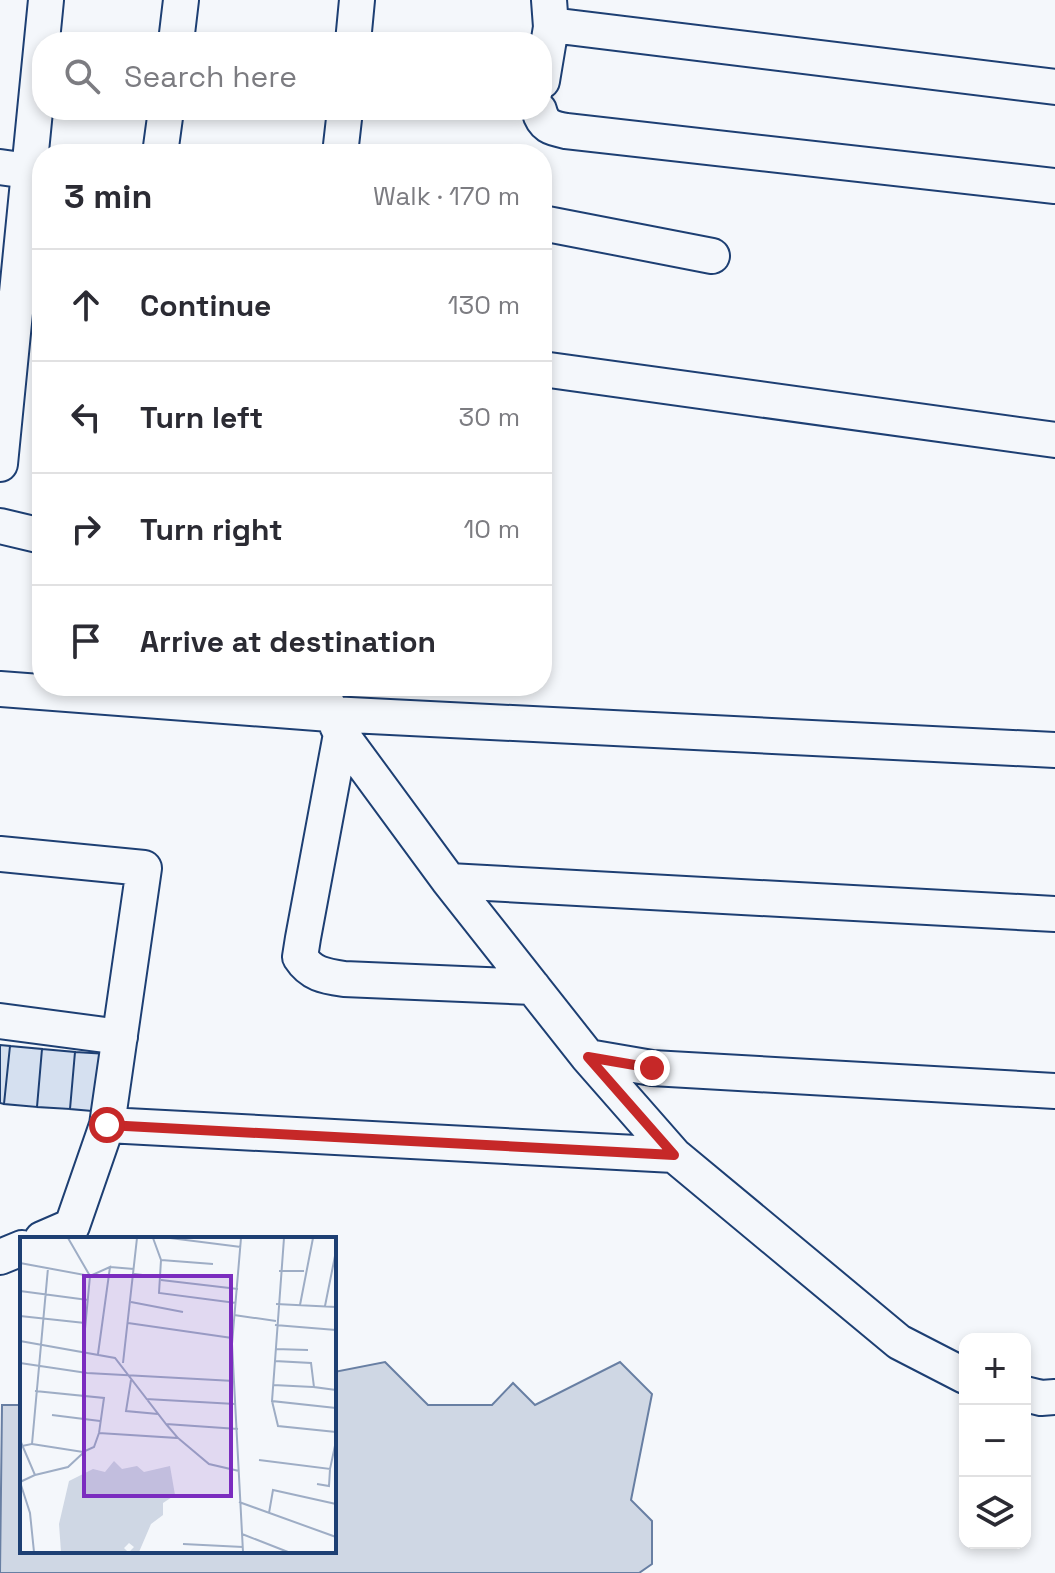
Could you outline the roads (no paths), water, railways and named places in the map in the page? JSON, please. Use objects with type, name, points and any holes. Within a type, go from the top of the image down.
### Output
[{"type":"street","points":[[40,32],[46,0]]},
{"type":"street","points":[[177,32],[181,0]]},
{"type":"street","points":[[354,32],[357,0]]},
{"type":"street","points":[[543,32],[543,7],[1055,87]]},
{"type":"street","points":[[0,464],[14,169],[32,74]]},
{"type":"street","points":[[161,144],[165,120]]},
{"type":"street","points":[[341,144],[344,120]]},
{"type":"street","points":[[542,120],[552,128],[566,131],[1055,186]]},
{"type":"street","points":[[552,225],[712,256]]},
{"type":"street","points":[[552,370],[1055,440]]},
{"type":"street","points":[[0,526],[32,534]]},
{"type":"street","points":[[0,689],[32,691]]},
{"type":"street","points":[[105,696],[1055,750]]},
{"type":"street","points":[[330,711],[449,881],[588,1057],[674,1155],[899,1342],[959,1373]]},
{"type":"street","points":[[330,711],[300,957],[307,967],[320,975],[344,979],[533,987]]},
{"type":"street","points":[[0,854],[144,868],[107,1125],[72,1226],[47,1237]]},
{"type":"street","points":[[449,881],[1055,914]]},
{"type":"street","points":[[0,1021],[120,1037]]},
{"type":"street","points":[[588,1057],[652,1068],[1055,1091]]},
{"type":"street","points":[[107,1125],[674,1155]]},
{"type":"street","points":[[0,1257],[20,1249]]},
{"type":"street","points":[[1031,1396],[1055,1397]]}]
